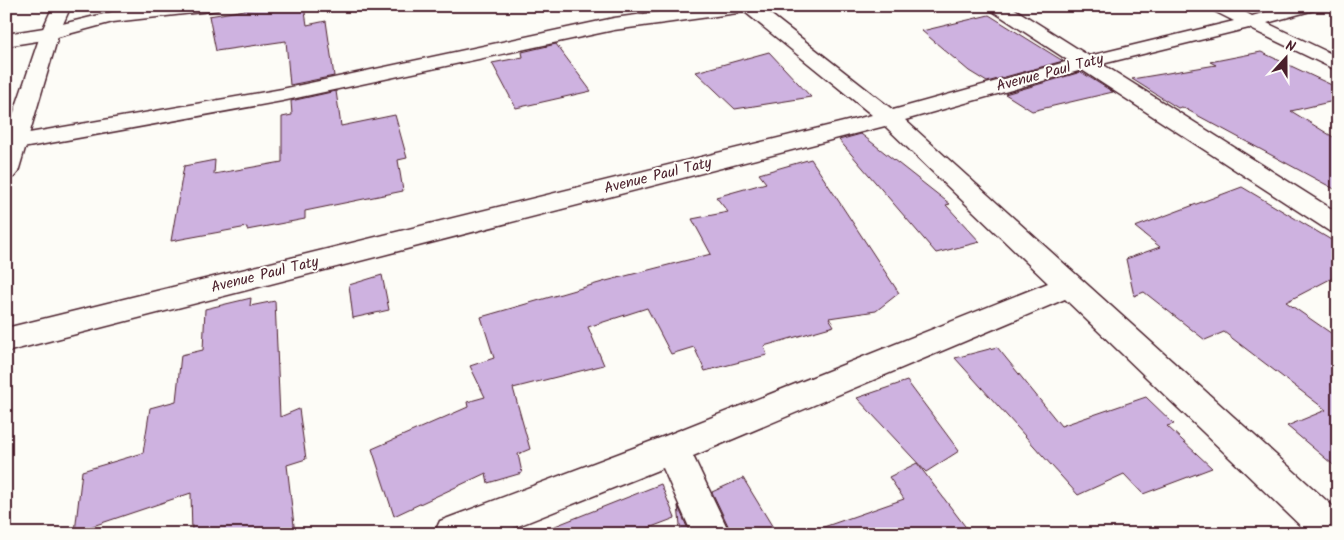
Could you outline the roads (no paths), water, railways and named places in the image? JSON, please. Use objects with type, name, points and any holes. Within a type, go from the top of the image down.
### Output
[{"type":"street","points":[[6,172],[12,143],[50,33],[62,6]]},
{"type":"street","points":[[6,40],[50,33],[112,17],[211,6]]},
{"type":"street","points":[[12,143],[282,95],[614,24],[748,6],[889,118],[1336,534]]},
{"type":"street","points":[[997,6],[1338,225]]},
{"type":"street","points":[[1218,6],[1338,65]]},
{"type":"street","name":"Avenue Paul Taty","points":[[6,340],[889,118],[1084,63],[1308,6]]},
{"type":"street","points":[[453,534],[672,449],[1068,286]]},
{"type":"street","points":[[672,449],[711,534]]}]
